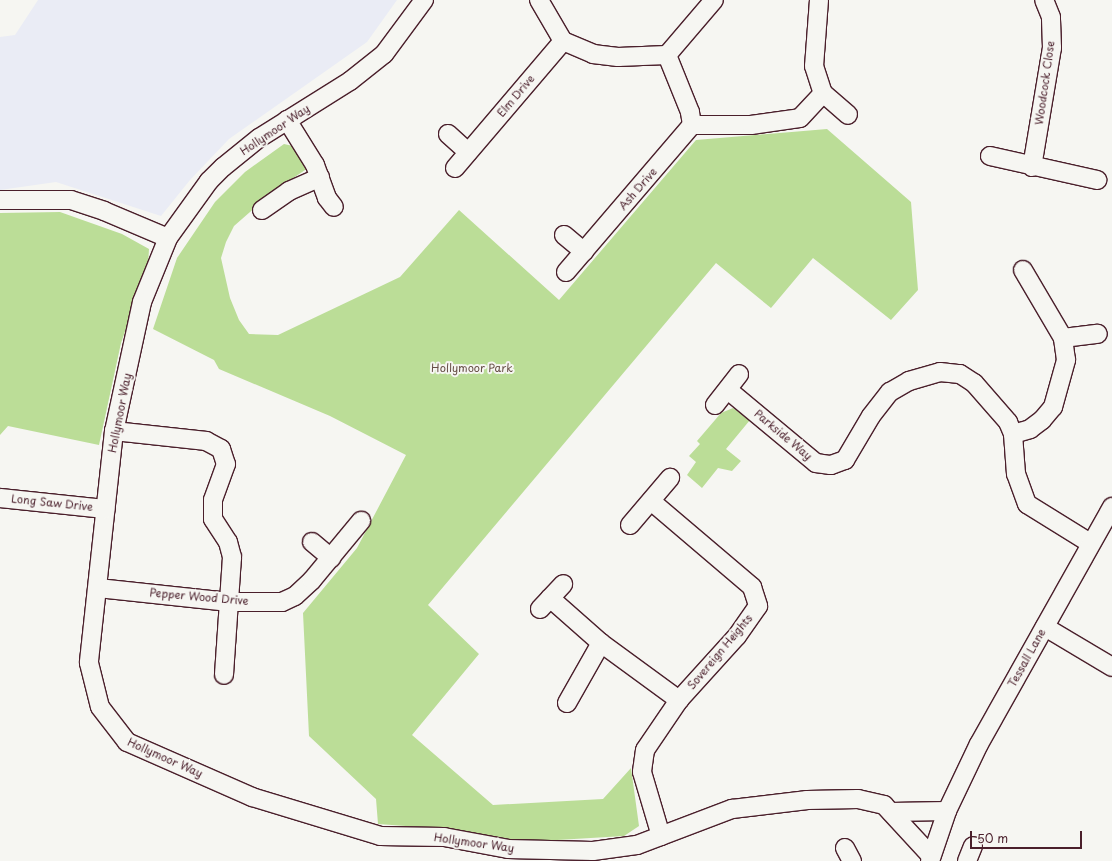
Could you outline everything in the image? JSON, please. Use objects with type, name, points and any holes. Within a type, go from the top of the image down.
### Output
[{"type":"street","name":"Hollymoor Way","points":[[424,0],[384,54],[350,81],[259,138],[223,167],[209,181],[168,238],[142,302],[114,431],[89,663],[95,695],[100,707],[127,742],[252,797],[380,836],[444,837],[508,849],[572,852],[617,849],[637,845],[732,809],[807,800],[858,799],[884,805],[930,858]]},
{"type":"street","points":[[539,0],[563,41],[593,54],[618,57],[667,55],[714,0]]},
{"type":"street","points":[[819,0],[814,66],[822,93],[848,116]]},
{"type":"street","name":"Woodcock Close","points":[[1032,167],[1052,48],[1051,17],[1044,0]]},
{"type":"street","name":"Elm Drive","points":[[455,168],[563,41]]},
{"type":"street","points":[[667,55],[690,112],[692,126],[751,125],[800,118],[822,93]]},
{"type":"street","points":[[287,120],[320,177],[327,198],[334,207]]},
{"type":"street","name":"Ash Drive","points":[[566,272],[692,126]]},
{"type":"street","points":[[448,134],[468,152]]},
{"type":"street","points":[[990,156],[1032,167],[1104,182]]},
{"type":"street","points":[[262,210],[289,191],[320,177]]},
{"type":"street","points":[[0,200],[71,200],[136,223],[168,238]]},
{"type":"street","points":[[564,235],[584,252]]},
{"type":"street","points":[[1023,270],[1063,338],[1066,360],[1053,407],[1042,420],[1030,429],[1013,434],[1016,474],[1027,504],[1090,543]]},
{"type":"street","points":[[1063,338],[1098,334]]},
{"type":"street","name":"Parkside Way","points":[[728,390],[816,462],[831,465],[845,460],[871,416],[890,392],[926,374],[940,372],[960,374],[974,383],[1008,422],[1013,434]]},
{"type":"street","points":[[715,405],[740,374]]},
{"type":"street","points":[[114,431],[206,441],[221,449],[226,464],[213,500],[213,519],[228,542],[232,557],[224,675]]},
{"type":"street","points":[[630,525],[670,478]]},
{"type":"street","name":"Long Saw Drive","points":[[0,498],[105,509]]},
{"type":"street","name":"Sovereign Heights","points":[[651,501],[752,587],[758,606],[741,631],[679,700],[645,750],[642,772],[660,836]]},
{"type":"street","name":"Tessall Lane","points":[[930,858],[947,811],[979,744],[1045,627],[1090,543],[1112,507]]},
{"type":"street","name":"Pepper Wood Drive","points":[[98,588],[229,602],[282,602],[295,596],[331,558],[361,521]]},
{"type":"street","points":[[312,542],[331,558]]},
{"type":"street","points":[[563,584],[545,604],[679,700]]},
{"type":"street","points":[[1045,627],[1112,667]]},
{"type":"street","points":[[567,703],[601,643]]},
{"type":"street","name":"Hollymoor Way","points":[[891,812],[947,811]]},
{"type":"shaded area","points":[[38,0],[397,0],[367,42],[229,139],[190,180],[161,216],[56,182],[0,190],[0,37],[15,35]]},
{"type":"green space","name":"Hollymoor Park","points":[[827,129],[911,202],[918,290],[891,320],[813,258],[771,308],[716,263],[428,605],[479,654],[412,735],[493,805],[603,799],[631,768],[639,826],[624,836],[524,842],[500,840],[461,830],[378,824],[376,799],[309,736],[303,613],[357,548],[406,455],[330,416],[219,369],[214,360],[153,329],[177,258],[215,202],[245,172],[284,144],[293,146],[308,168],[274,191],[234,226],[226,242],[221,258],[230,298],[239,320],[249,334],[278,335],[400,277],[459,210],[559,300],[696,140]]},
{"type":"green space","points":[[60,212],[122,234],[149,249],[148,265],[121,343],[99,445],[8,426],[0,435],[0,213]]},
{"type":"green space","points":[[733,408],[750,420],[726,449],[741,461],[732,471],[718,468],[702,488],[687,475],[696,462],[689,456],[700,444],[697,441],[721,413]]}]
